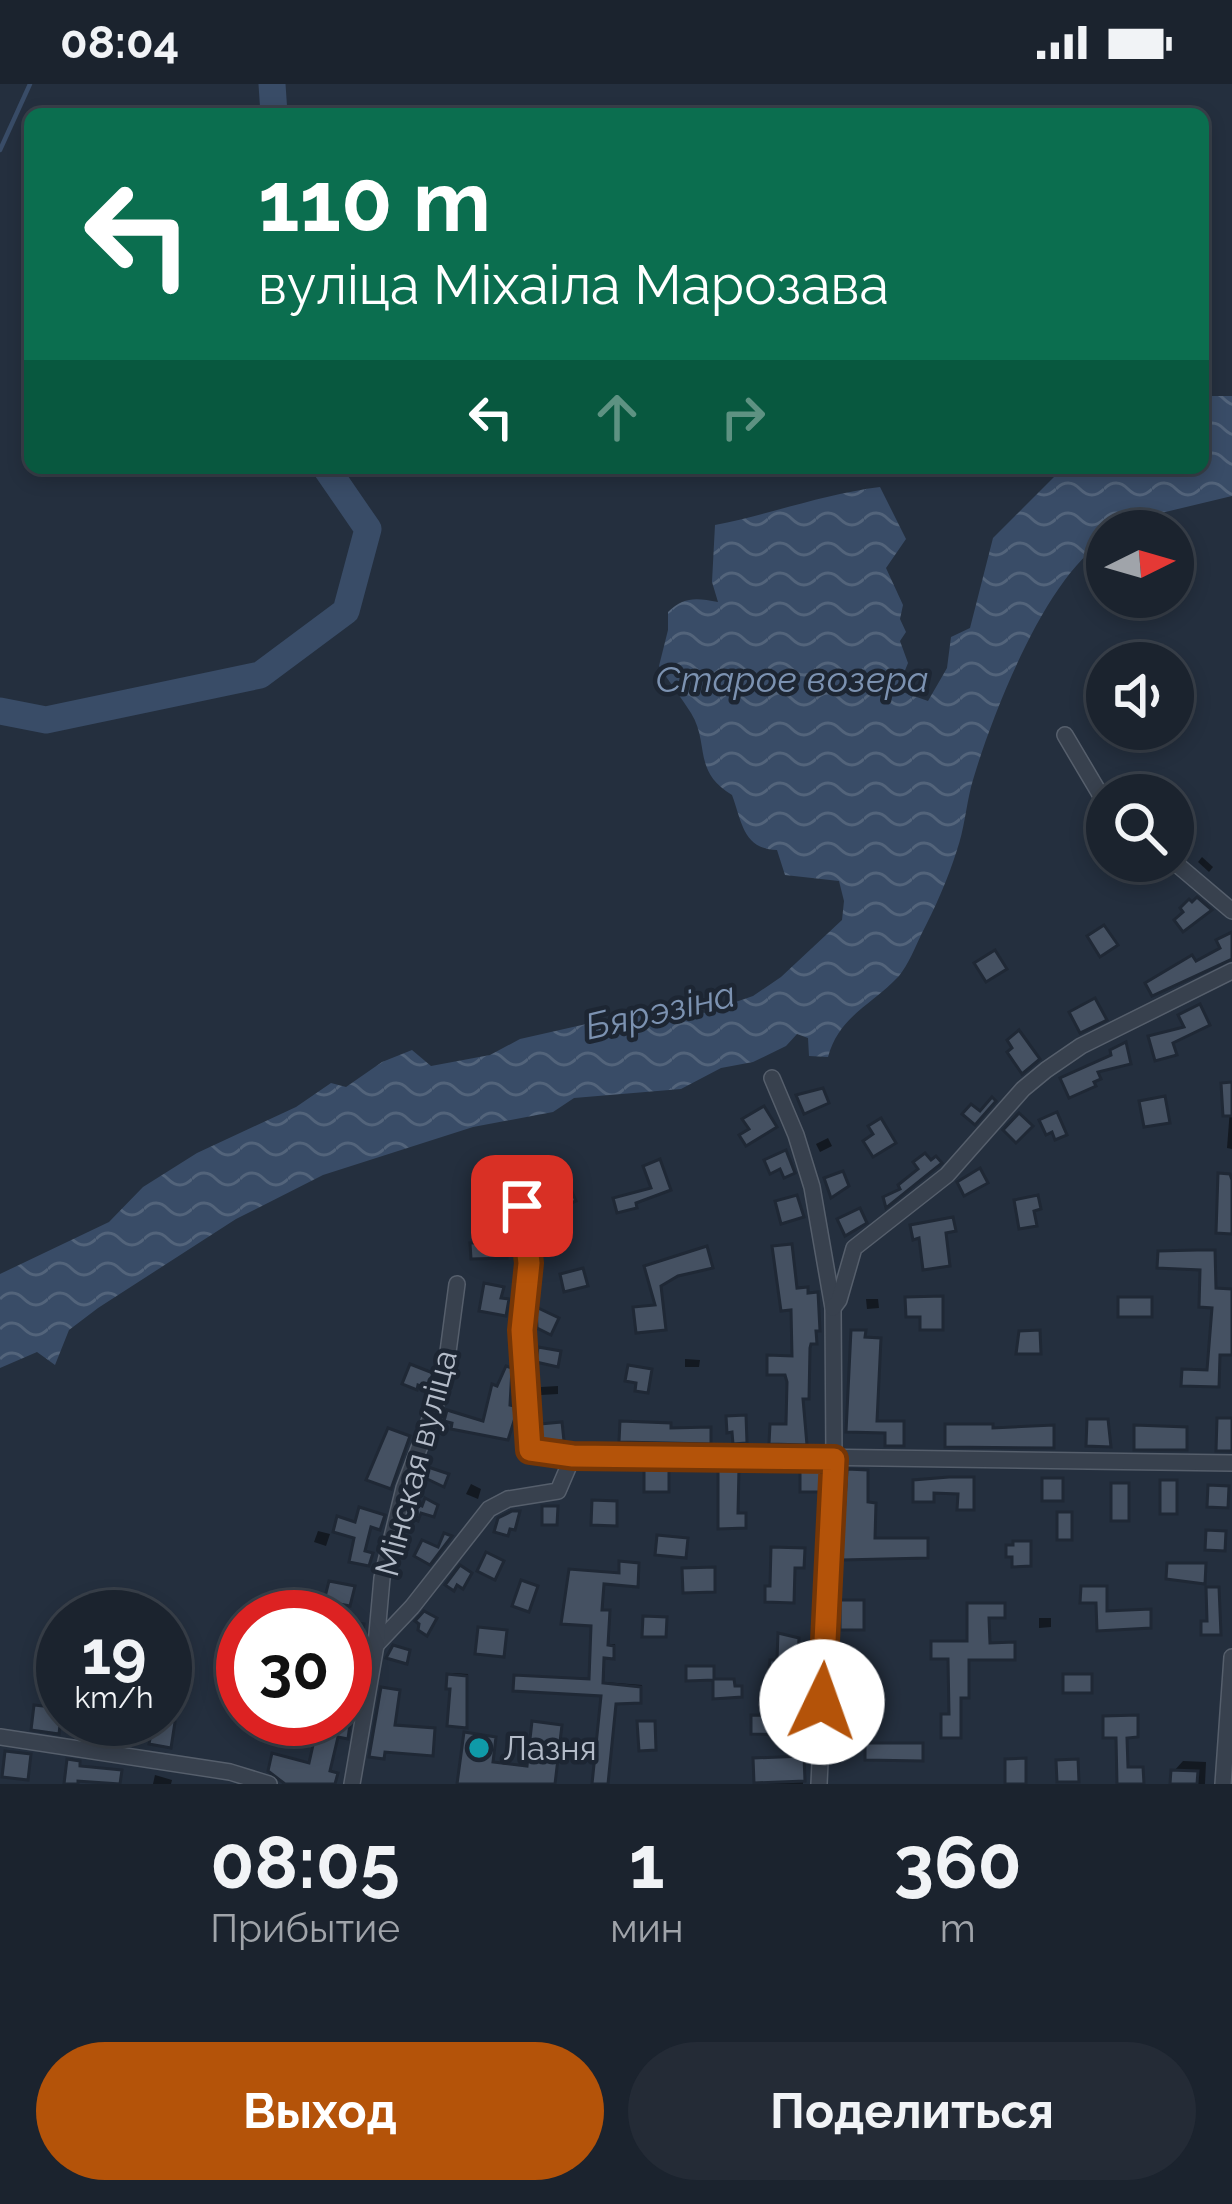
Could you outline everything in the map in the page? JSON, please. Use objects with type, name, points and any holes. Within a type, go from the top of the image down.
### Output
[{"type":"street","points":[[1065,735],[1088,774]]},
{"type":"street","points":[[1194,879],[1232,911]]},
{"type":"street","points":[[833,1308],[854,1248],[947,1175],[1023,1089],[1081,1046],[1232,971]]},
{"type":"street","points":[[772,1078],[812,1187],[833,1308],[834,1459],[819,1784]]},
{"type":"street","points":[[522,1206],[529,1263],[522,1330],[529,1448],[534,1453],[1232,1463]]},
{"type":"street","name":"Мінская вуліца","points":[[352,1784],[376,1645],[382,1578],[404,1488],[444,1382],[457,1284]]},
{"type":"street","points":[[376,1645],[412,1607],[488,1509],[508,1499],[558,1491],[573,1456]]},
{"type":"street","points":[[1223,1784],[1232,1657]]},
{"type":"street","points":[[0,1737],[230,1772],[268,1784]]},
{"type":"water","points":[[1209,396],[1232,396],[1232,496],[1174,510],[1086,510],[1086,556],[1042,615],[1006,688],[936,904],[899,976],[848,1021],[828,1057],[809,1056],[808,1038],[797,1034],[786,1046],[753,1062],[721,1068],[681,1089],[574,1098],[553,1112],[473,1127],[323,1175],[236,1219],[98,1308],[69,1330],[55,1365],[37,1352],[0,1368],[0,1274],[109,1222],[143,1187],[197,1153],[296,1107],[331,1083],[346,1087],[382,1062],[412,1050],[431,1066],[490,1055],[520,1039],[604,1020],[614,1027],[658,1005],[682,1004],[704,1013],[753,996],[781,977],[842,920],[839,881],[785,875],[777,850],[750,839],[732,795],[706,767],[697,724],[659,666],[668,612],[691,600],[718,602],[712,582],[715,525],[880,487],[906,539],[886,568],[903,605],[900,619],[906,632],[900,641],[908,663],[897,690],[928,701],[947,668],[951,637],[970,628],[993,538],[1057,474],[1209,474]]},
{"type":"building","points":[[1197,897],[1212,910],[1183,932],[1174,920],[1189,899],[1192,902]]},
{"type":"building","points":[[1104,925],[1118,945],[1100,957],[1087,936]]},
{"type":"building","points":[[1232,932],[1232,959],[1152,996],[1145,983],[1192,955],[1196,961],[1220,948],[1216,940]]},
{"type":"building","points":[[995,950],[1007,969],[986,982],[974,963]]},
{"type":"building","points":[[1095,998],[1107,1020],[1080,1033],[1069,1012]]},
{"type":"building","points":[[1200,1004],[1210,1025],[1173,1043],[1177,1055],[1155,1061],[1148,1036],[1184,1027],[1178,1015]]},
{"type":"building","points":[[1019,1030],[1040,1059],[1022,1074],[1007,1052],[1012,1048],[1007,1040]]},
{"type":"building","points":[[1126,1042],[1131,1064],[1098,1072],[1101,1079],[1094,1082],[1096,1086],[1069,1098],[1060,1078],[1111,1055],[1110,1050]]},
{"type":"building","points":[[1232,1082],[1232,1116],[1223,1116],[1221,1083]]},
{"type":"building","points":[[823,1088],[829,1103],[804,1114],[796,1095]]},
{"type":"building","points":[[1165,1096],[1170,1123],[1144,1127],[1139,1101]]},
{"type":"building","points":[[992,1097],[996,1101],[975,1125],[962,1114],[971,1104],[980,1111]]},
{"type":"building","points":[[764,1106],[777,1127],[746,1146],[739,1135],[749,1129],[742,1119]]},
{"type":"building","points":[[1057,1112],[1067,1135],[1055,1140],[1052,1132],[1046,1135],[1039,1120]]},
{"type":"building","points":[[1019,1113],[1033,1126],[1016,1143],[1003,1130]]},
{"type":"building","points":[[881,1118],[896,1143],[873,1157],[863,1141],[873,1134],[868,1126]]},
{"type":"building","points":[[786,1150],[795,1173],[784,1178],[780,1169],[770,1174],[764,1160]]},
{"type":"building","points":[[925,1153],[942,1163],[886,1208],[883,1197],[900,1189],[898,1185],[918,1169],[913,1162]]},
{"type":"building","points":[[660,1159],[671,1190],[617,1213],[613,1198],[651,1188],[643,1166]]},
{"type":"building","points":[[980,1168],[988,1183],[964,1196],[957,1182]]},
{"type":"building","points":[[843,1171],[849,1186],[831,1198],[824,1178]]},
{"type":"building","points":[[1218,1173],[1230,1174],[1232,1180],[1232,1234],[1216,1233]]},
{"type":"building","points":[[569,1185],[576,1201],[546,1214],[539,1198]]},
{"type":"building","points":[[797,1195],[804,1217],[781,1224],[775,1201]]},
{"type":"building","points":[[1038,1195],[1037,1226],[1019,1229],[1014,1200]]},
{"type":"building","points":[[860,1208],[867,1223],[845,1236],[837,1219]]},
{"type":"building","points":[[953,1217],[956,1231],[946,1233],[950,1266],[923,1270],[919,1238],[913,1240],[910,1225]]},
{"type":"building","points":[[507,1242],[507,1258],[471,1259],[470,1243]]},
{"type":"building","points":[[792,1244],[797,1288],[818,1292],[820,1331],[816,1331],[817,1344],[810,1348],[809,1399],[803,1399],[807,1445],[769,1444],[770,1424],[786,1424],[787,1382],[785,1375],[767,1375],[767,1355],[792,1356],[791,1310],[781,1311],[772,1246]]},
{"type":"building","points":[[707,1246],[713,1268],[678,1276],[661,1286],[666,1330],[636,1333],[633,1307],[655,1305],[644,1266]]},
{"type":"building","points":[[1215,1250],[1216,1288],[1232,1289],[1232,1355],[1220,1355],[1219,1387],[1181,1386],[1182,1369],[1207,1370],[1212,1308],[1199,1307],[1200,1270],[1157,1268],[1158,1251]]},
{"type":"building","points":[[583,1268],[588,1286],[564,1292],[560,1274]]},
{"type":"building","points":[[484,1283],[504,1287],[501,1298],[509,1299],[506,1316],[479,1311]]},
{"type":"building","points":[[943,1296],[943,1330],[920,1330],[920,1317],[906,1317],[905,1297]]},
{"type":"building","points":[[1118,1297],[1152,1297],[1152,1317],[1118,1317]]},
{"type":"building","points":[[536,1307],[559,1318],[551,1335],[537,1328]]},
{"type":"building","points":[[851,1330],[866,1330],[865,1337],[881,1338],[877,1421],[904,1421],[904,1446],[885,1446],[885,1433],[846,1432]]},
{"type":"building","points":[[1040,1330],[1041,1354],[1016,1354],[1019,1331]]},
{"type":"building","points":[[538,1347],[561,1351],[558,1367],[536,1362]]},
{"type":"building","points":[[410,1364],[433,1373],[428,1389],[402,1384]]},
{"type":"building","points":[[628,1365],[652,1369],[648,1393],[635,1391],[636,1383],[625,1381]]},
{"type":"building","points":[[506,1366],[512,1368],[510,1405],[515,1418],[508,1440],[451,1429],[452,1423],[444,1421],[447,1410],[483,1421],[492,1384],[497,1386]]},
{"type":"building","points":[[746,1415],[747,1443],[733,1444],[726,1416]]},
{"type":"building","points":[[1217,1418],[1232,1418],[1232,1451],[1216,1451]]},
{"type":"building","points":[[1087,1419],[1108,1419],[1111,1447],[1086,1446]]},
{"type":"building","points":[[620,1421],[671,1423],[671,1428],[711,1427],[711,1444],[619,1442]]},
{"type":"building","points":[[562,1422],[564,1441],[542,1441],[540,1424]]},
{"type":"building","points":[[945,1424],[1054,1425],[1054,1448],[945,1447]]},
{"type":"building","points":[[1134,1425],[1187,1427],[1187,1450],[1134,1450]]},
{"type":"building","points":[[388,1428],[410,1436],[391,1489],[366,1480]]},
{"type":"building","points":[[425,1466],[449,1474],[444,1487],[421,1476]]},
{"type":"building","points":[[644,1467],[669,1468],[669,1492],[644,1492]]},
{"type":"building","points":[[718,1468],[739,1468],[738,1513],[746,1513],[746,1528],[718,1529]]},
{"type":"building","points":[[800,1469],[822,1469],[820,1492],[800,1492]]},
{"type":"building","points":[[847,1469],[868,1470],[868,1502],[876,1503],[875,1538],[928,1538],[928,1558],[841,1560]]},
{"type":"building","points":[[974,1477],[974,1510],[957,1510],[958,1494],[934,1493],[934,1502],[913,1502],[913,1480]]},
{"type":"building","points":[[1042,1478],[1063,1478],[1063,1501],[1042,1501]]},
{"type":"building","points":[[1160,1480],[1177,1480],[1177,1514],[1160,1514]]},
{"type":"building","points":[[1111,1483],[1129,1483],[1129,1521],[1111,1521]]},
{"type":"building","points":[[1208,1485],[1229,1486],[1228,1508],[1207,1507]]},
{"type":"building","points":[[425,1498],[438,1505],[434,1517],[421,1513],[418,1521],[409,1517],[413,1502],[422,1506]]},
{"type":"building","points":[[592,1500],[617,1501],[617,1526],[591,1525]]},
{"type":"building","points":[[542,1506],[558,1506],[557,1525],[542,1525]]},
{"type":"building","points":[[359,1507],[385,1515],[380,1530],[371,1527],[365,1551],[373,1553],[369,1566],[349,1562],[354,1538],[333,1532],[337,1516],[355,1522]]},
{"type":"building","points":[[520,1511],[515,1530],[510,1529],[508,1536],[494,1532],[498,1518]]},
{"type":"building","points":[[1057,1512],[1072,1512],[1072,1540],[1057,1540]]},
{"type":"building","points":[[1206,1530],[1226,1531],[1225,1551],[1205,1550]]},
{"type":"building","points":[[444,1533],[452,1536],[430,1565],[414,1556],[422,1540],[438,1547]]},
{"type":"building","points":[[657,1535],[688,1538],[686,1558],[655,1555]]},
{"type":"building","points":[[1031,1541],[1031,1566],[1012,1567],[1006,1545]]},
{"type":"building","points":[[771,1547],[805,1548],[804,1568],[795,1568],[794,1603],[765,1602]]},
{"type":"building","points":[[486,1552],[504,1561],[495,1580],[477,1571]]},
{"type":"building","points":[[619,1561],[639,1563],[638,1587],[604,1584],[602,1610],[610,1610],[608,1645],[614,1646],[614,1659],[604,1658],[603,1683],[641,1687],[641,1703],[616,1704],[608,1784],[592,1784],[601,1696],[513,1691],[514,1675],[589,1679],[591,1626],[561,1624],[569,1569],[619,1573]]},
{"type":"building","points":[[1167,1563],[1206,1563],[1205,1584],[1166,1579]]},
{"type":"building","points":[[460,1565],[472,1573],[463,1589],[457,1585],[454,1591],[445,1585]]},
{"type":"building","points":[[715,1567],[715,1592],[683,1593],[682,1568]]},
{"type":"building","points":[[521,1580],[538,1586],[529,1612],[512,1606]]},
{"type":"building","points":[[329,1581],[355,1586],[354,1590],[327,1590]]},
{"type":"building","points":[[1081,1586],[1107,1586],[1107,1611],[1151,1609],[1151,1628],[1097,1631],[1096,1603],[1080,1603]]},
{"type":"building","points":[[1206,1587],[1219,1587],[1221,1635],[1201,1635],[1201,1621],[1207,1621]]},
{"type":"building","points":[[840,1600],[864,1600],[864,1630],[840,1630]]},
{"type":"building","points":[[967,1603],[1005,1603],[1005,1618],[989,1618],[990,1643],[1015,1642],[1015,1660],[969,1660],[969,1698],[961,1698],[961,1738],[941,1738],[941,1714],[949,1714],[948,1659],[931,1659],[931,1641],[967,1641]]},
{"type":"building","points":[[424,1611],[437,1618],[427,1636],[415,1621]]},
{"type":"building","points":[[643,1616],[667,1617],[666,1637],[642,1637]]},
{"type":"building","points":[[478,1627],[507,1630],[504,1657],[475,1654]]},
{"type":"building","points":[[778,1633],[799,1638],[798,1659],[804,1659],[805,1675],[797,1675],[798,1694],[766,1696],[770,1660],[777,1660]]},
{"type":"building","points":[[393,1645],[410,1650],[407,1664],[386,1658]]},
{"type":"building","points":[[854,1654],[855,1682],[839,1682],[838,1655]]},
{"type":"building","points":[[686,1666],[714,1666],[714,1679],[734,1679],[735,1686],[742,1686],[742,1697],[713,1699],[713,1680],[686,1681]]},
{"type":"building","points":[[447,1674],[467,1676],[467,1728],[447,1726]]},
{"type":"building","points":[[1063,1674],[1092,1674],[1092,1693],[1063,1693]]},
{"type":"building","points":[[381,1687],[400,1690],[395,1725],[435,1728],[433,1756],[385,1752],[384,1759],[369,1757]]},
{"type":"building","points":[[872,1709],[872,1737],[854,1737],[853,1710]]},
{"type":"building","points":[[751,1715],[791,1716],[790,1735],[751,1734]]},
{"type":"building","points":[[1138,1715],[1138,1737],[1127,1738],[1128,1767],[1143,1767],[1144,1784],[1117,1784],[1116,1738],[1103,1738],[1103,1716]]},
{"type":"building","name":"Лазня","points":[[532,1721],[562,1725],[555,1784],[457,1784],[464,1732],[496,1737],[493,1762],[527,1766]]},
{"type":"building","points":[[637,1721],[655,1721],[656,1750],[639,1751]]},
{"type":"building","points":[[865,1743],[923,1743],[923,1761],[865,1760]]},
{"type":"building","points":[[313,1746],[336,1746],[330,1771],[338,1773],[335,1784],[285,1784],[268,1771],[272,1753],[309,1763]]},
{"type":"building","points":[[5,1751],[31,1754],[28,1780],[2,1777]]},
{"type":"building","points":[[804,1756],[805,1781],[754,1783],[753,1758]]},
{"type":"building","points":[[1026,1758],[1026,1784],[1005,1784],[1005,1759]]},
{"type":"building","points":[[67,1759],[80,1761],[80,1766],[122,1770],[120,1784],[64,1784]]},
{"type":"building","points":[[1078,1759],[1079,1782],[1057,1782],[1056,1760]]},
{"type":"building","points":[[1171,1770],[1198,1771],[1197,1784],[1170,1784]]},
{"type":"waterway","points":[[0,150],[30,84]]},
{"type":"waterway","points":[[272,84],[274,108]]},
{"type":"waterway","points":[[0,711],[46,720],[260,675],[346,611],[368,529],[330,474]]},
{"type":"place","name":"Лазня","points":[[479,1748]]},
{"type":"route","points":[[522,1206],[529,1263],[522,1330],[530,1450],[573,1456],[834,1459],[822,1702]]},
{"type":"water label","name":"Старое возера","points":[[792,679]]},
{"type":"water label","name":"Бярэзіна","points":[[660,1010]]}]
